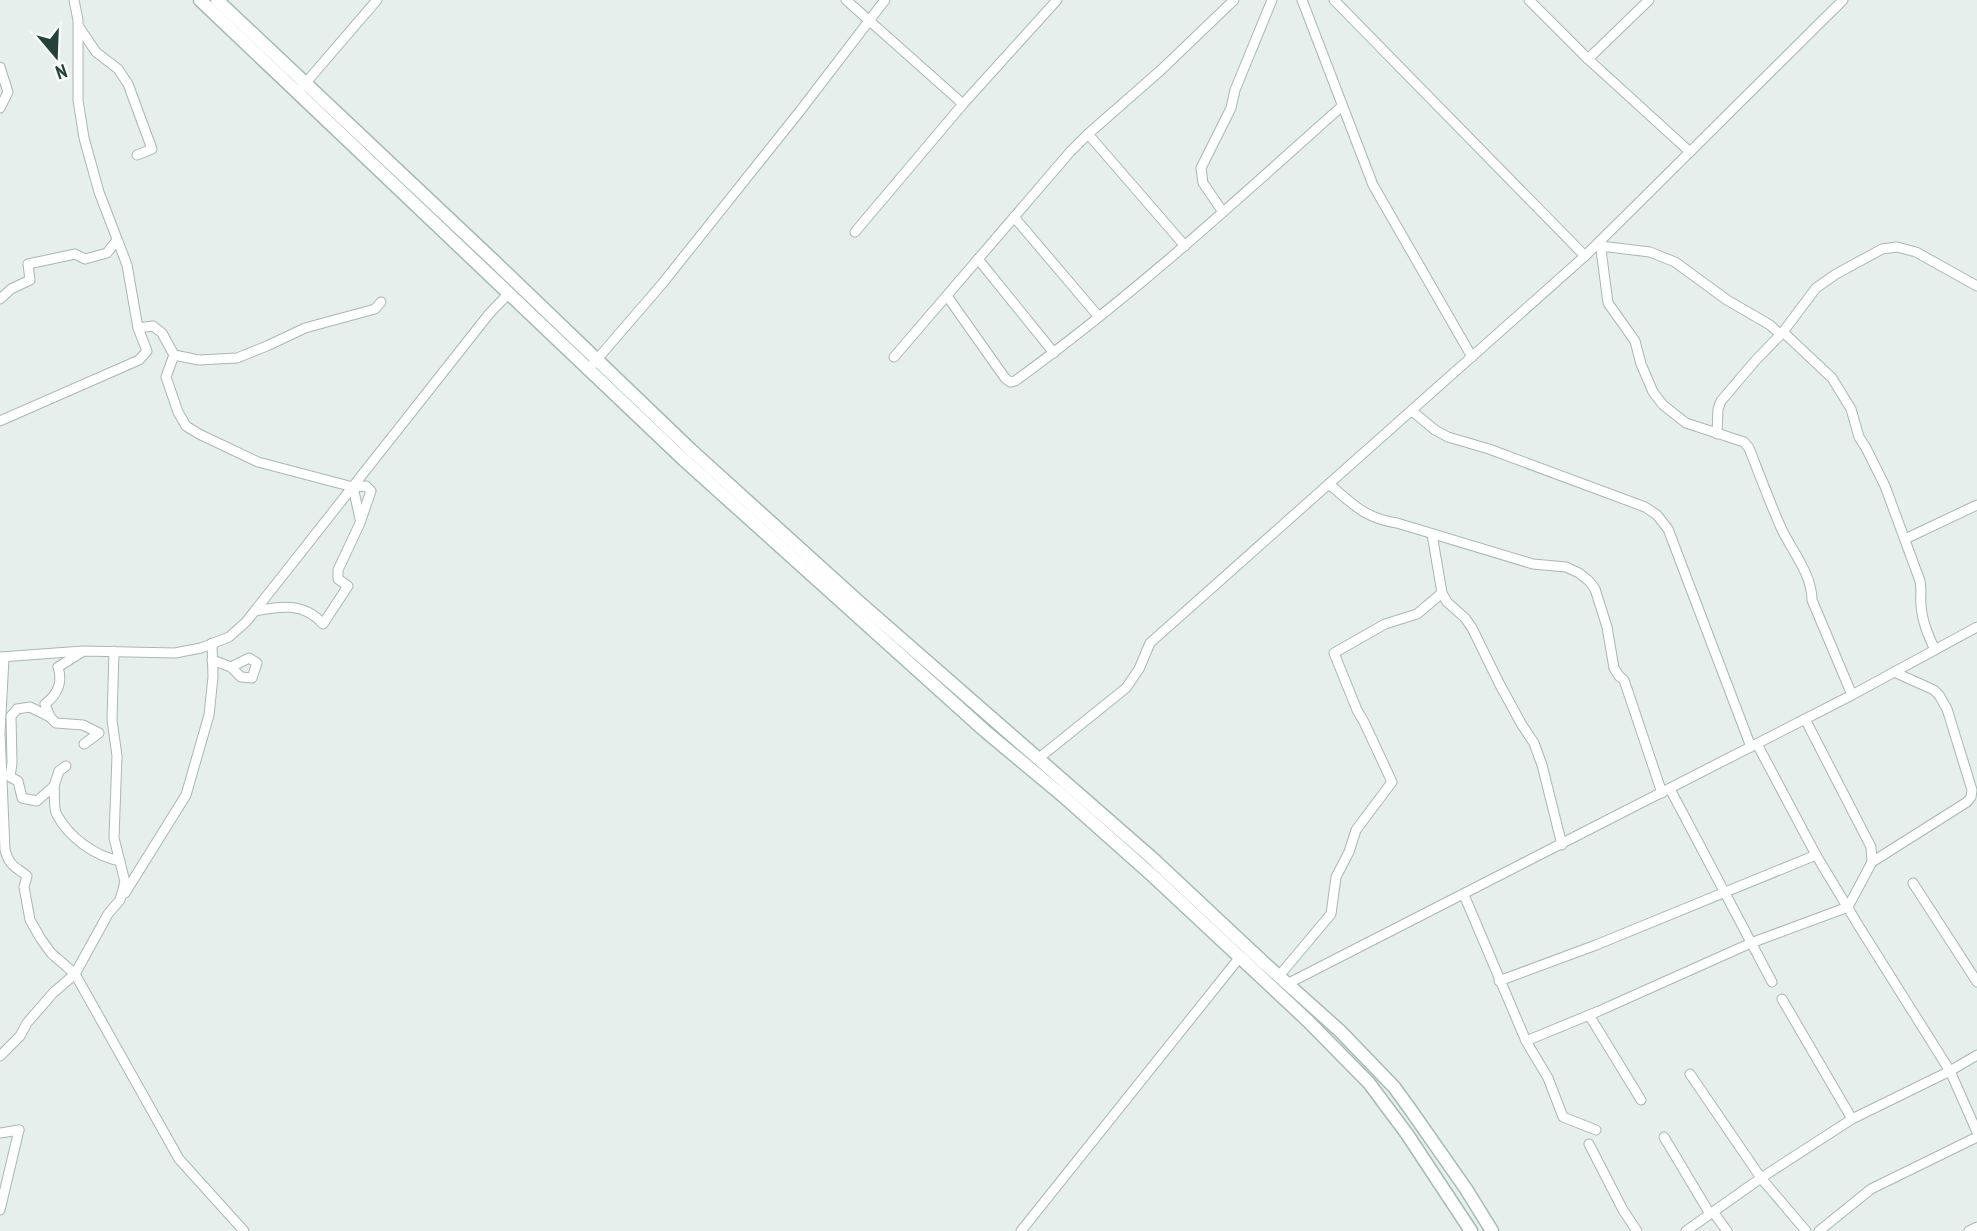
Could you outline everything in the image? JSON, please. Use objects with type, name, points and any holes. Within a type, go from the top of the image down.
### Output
[{"type":"main road","points":[[200,0],[301,88],[593,365],[684,460],[985,732],[1073,805],[1308,1021],[1369,1083],[1408,1134],[1471,1231]]},
{"type":"main road","points":[[217,0],[301,88],[509,293],[691,450],[995,722],[1152,858],[1340,1031],[1394,1087],[1492,1231]]},
{"type":"street","points":[[0,421],[139,360],[147,351],[138,328],[127,265],[99,192],[83,138],[78,100],[78,26],[74,0]]},
{"type":"street","points":[[301,88],[377,0]]},
{"type":"street","points":[[846,0],[963,104]]},
{"type":"street","points":[[593,365],[662,284],[885,0]]},
{"type":"street","points":[[855,232],[963,104],[1057,0]]},
{"type":"street","points":[[894,356],[1070,152],[1234,0]]},
{"type":"street","points":[[1223,212],[1203,183],[1201,168],[1231,108],[1235,90],[1272,0]]},
{"type":"street","points":[[1301,0],[1373,185],[1472,357]]},
{"type":"street","points":[[1335,0],[1585,256]]},
{"type":"street","points":[[1529,0],[1588,59],[1690,152]]},
{"type":"street","points":[[1588,59],[1649,0]]},
{"type":"street","points":[[1039,758],[1126,688],[1150,643],[1600,244],[1843,0]]},
{"type":"street","points":[[78,26],[96,52],[118,69],[128,84],[152,149],[137,155]]},
{"type":"street","points":[[0,67],[8,92],[0,108]]},
{"type":"street","points":[[947,296],[1005,378],[1015,382],[1185,246],[1342,106]]},
{"type":"street","points":[[1088,134],[1185,246]]},
{"type":"street","points":[[1014,217],[1099,317]]},
{"type":"street","points":[[0,299],[11,289],[30,280],[28,264],[75,254],[85,259],[107,253],[117,240]]},
{"type":"street","points":[[1600,244],[1650,252],[1675,262],[1727,300],[1770,325],[1815,360],[1832,378],[1851,409],[1859,437],[1885,486],[1920,581],[1924,625],[1935,650]]},
{"type":"street","points":[[1600,244],[1608,303],[1635,341],[1653,392],[1663,405],[1686,423],[1744,442],[1749,448],[1783,531],[1809,581],[1812,600],[1852,695]]},
{"type":"street","points":[[1717,434],[1721,401],[1782,334],[1816,288],[1836,274],[1882,249],[1897,247],[1916,252],[1977,286]]},
{"type":"street","points":[[978,259],[1054,353]]},
{"type":"street","points":[[244,1231],[179,1159],[75,974],[51,953],[30,920],[24,887],[27,876],[15,869],[5,850],[0,733],[2,657],[83,651],[175,653],[201,648],[229,637],[255,611],[489,314],[509,293]]},
{"type":"street","points":[[174,355],[199,360],[237,358],[305,328],[375,309],[381,302]]},
{"type":"street","points":[[138,328],[153,326],[162,333],[174,355],[166,377],[178,412],[186,426],[258,462],[353,487],[366,486],[371,491],[360,523],[338,569],[338,579],[348,586],[323,624],[315,615],[286,605],[255,611]]},
{"type":"street","points":[[1412,411],[1448,437],[1489,449],[1657,514],[1668,529],[1754,746],[1860,928],[1950,1071],[1977,1134],[1871,1189],[1819,1231]]},
{"type":"street","points":[[1329,484],[1366,515],[1533,564],[1566,567],[1589,581],[1595,589],[1607,627],[1614,668],[1624,680],[1666,791],[1772,982]]},
{"type":"street","points":[[353,487],[360,523]]},
{"type":"street","points":[[1905,539],[1977,505]]},
{"type":"street","points":[[1432,534],[1442,593],[1472,628],[1499,683],[1534,743],[1562,845]]},
{"type":"street","points":[[1283,980],[1331,914],[1336,877],[1349,852],[1356,830],[1392,782],[1357,710],[1334,653],[1385,624],[1417,614],[1442,593]]},
{"type":"street","points":[[1283,980],[1464,895],[1852,695],[1977,627]]},
{"type":"street","points":[[0,1056],[53,993],[75,974],[108,914],[120,900],[186,795],[209,715],[213,677],[212,643]]},
{"type":"street","points":[[50,717],[46,704],[54,697],[62,678],[58,667],[83,651]]},
{"type":"street","points":[[114,651],[112,720],[117,756],[114,838],[125,882],[120,900]]},
{"type":"street","points":[[212,660],[231,667]]},
{"type":"street","points":[[1872,862],[1967,802],[1972,790],[1944,703],[1934,690],[1894,672]]},
{"type":"street","points":[[54,786],[37,801],[23,798],[18,781],[10,777],[11,716],[17,709],[30,707],[56,723],[83,725],[99,733],[84,744]]},
{"type":"street","points":[[1527,1041],[1752,943],[1850,910],[1872,862],[1871,847],[1805,719]]},
{"type":"street","points":[[66,766],[59,771],[54,786],[56,814],[68,832],[106,858],[120,861]]},
{"type":"street","points":[[1500,981],[1596,945],[1816,855]]},
{"type":"street","points":[[0,856],[10,862]]},
{"type":"street","points":[[1913,883],[1977,982]]},
{"type":"street","points":[[1464,895],[1527,1041],[1548,1078],[1563,1117],[1596,1130]]},
{"type":"street","points":[[1024,1230],[1240,957]]},
{"type":"street","points":[[1782,999],[1852,1119]]},
{"type":"street","points":[[1589,1015],[1641,1100]]},
{"type":"street","points":[[1686,1231],[1852,1119],[1977,1055]]},
{"type":"street","points":[[1690,1074],[1761,1178],[1806,1231]]},
{"type":"street","points":[[0,1132],[19,1130],[0,1210]]},
{"type":"street","points":[[1664,1137],[1712,1213],[1727,1231]]},
{"type":"street","points":[[1589,1144],[1623,1210],[1637,1231]]},
{"type":"street","points":[[1969,1231],[1977,1227]]}]
